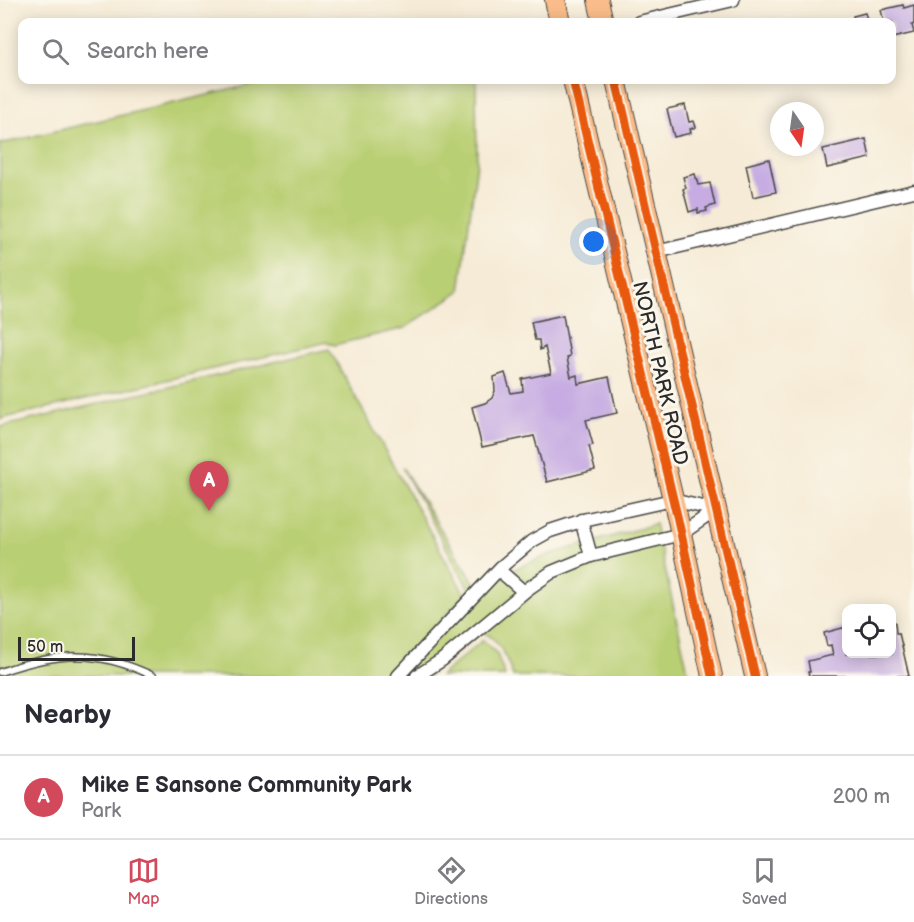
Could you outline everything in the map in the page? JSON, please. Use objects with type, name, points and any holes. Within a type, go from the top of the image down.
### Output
[{"type":"main road","points":[[555,0],[559,18]]},
{"type":"main road","points":[[598,0],[602,18]]},
{"type":"main road","name":"NORTH PARK ROAD","points":[[574,84],[681,534],[712,675]]},
{"type":"main road","name":"NORTH PARK ROAD","points":[[617,84],[755,676]]},
{"type":"street","points":[[656,18],[733,0]]},
{"type":"street","points":[[656,252],[914,191]]},
{"type":"street","points":[[398,676],[499,570],[532,541],[550,531],[580,520],[672,500],[716,510]]},
{"type":"street","points":[[417,676],[442,660],[524,592],[552,572],[591,556],[681,534],[716,510]]},
{"type":"street","points":[[580,520],[591,556]]},
{"type":"street","points":[[499,570],[524,592]]},
{"type":"lane","points":[[0,672],[38,661],[77,656],[99,657],[153,676]]},
{"type":"green space","points":[[254,84],[476,84],[477,163],[460,291],[405,328],[334,345],[327,342],[0,419],[0,144]]},
{"type":"green space","points":[[329,349],[465,595],[389,674],[386,676],[0,676],[0,427]]},
{"type":"green space","points":[[402,467],[480,592],[507,572],[551,554],[655,524],[689,676],[513,676],[498,644],[482,632],[428,676],[397,676],[470,591]]},
{"type":"green space","points":[[483,640],[497,654],[505,676],[440,676]]},
{"type":"building","points":[[914,5],[914,24],[912,25],[914,33],[896,37],[896,18],[883,18],[881,10]]},
{"type":"building","points":[[865,13],[867,18],[854,18],[853,16]]},
{"type":"building","points":[[685,105],[689,122],[694,121],[696,127],[690,129],[691,133],[674,137],[667,109]]},
{"type":"building","points":[[866,139],[870,158],[827,168],[824,149]]},
{"type":"building","points":[[769,159],[776,192],[753,197],[746,165]]},
{"type":"building","points":[[695,174],[698,185],[710,183],[715,205],[706,208],[707,211],[698,213],[698,209],[689,212],[683,189],[686,188],[683,177]]},
{"type":"building","points":[[563,315],[571,377],[577,375],[578,384],[609,377],[617,413],[586,420],[593,445],[589,446],[595,470],[547,482],[534,436],[482,447],[472,407],[492,398],[495,391],[494,377],[505,373],[511,393],[523,391],[522,379],[551,373],[545,347],[540,350],[539,340],[535,340],[531,322]]},
{"type":"building","points":[[842,628],[842,658],[896,658],[896,633],[899,633],[909,676],[809,676],[808,661],[833,655],[831,645],[827,646],[824,633]]},
{"type":"cycle path","points":[[574,84],[678,520],[712,676]]},
{"type":"cycle path","points":[[617,84],[755,676]]},
{"type":"place","name":"Mike E Sansone Community Park","points":[[209,511]]}]
